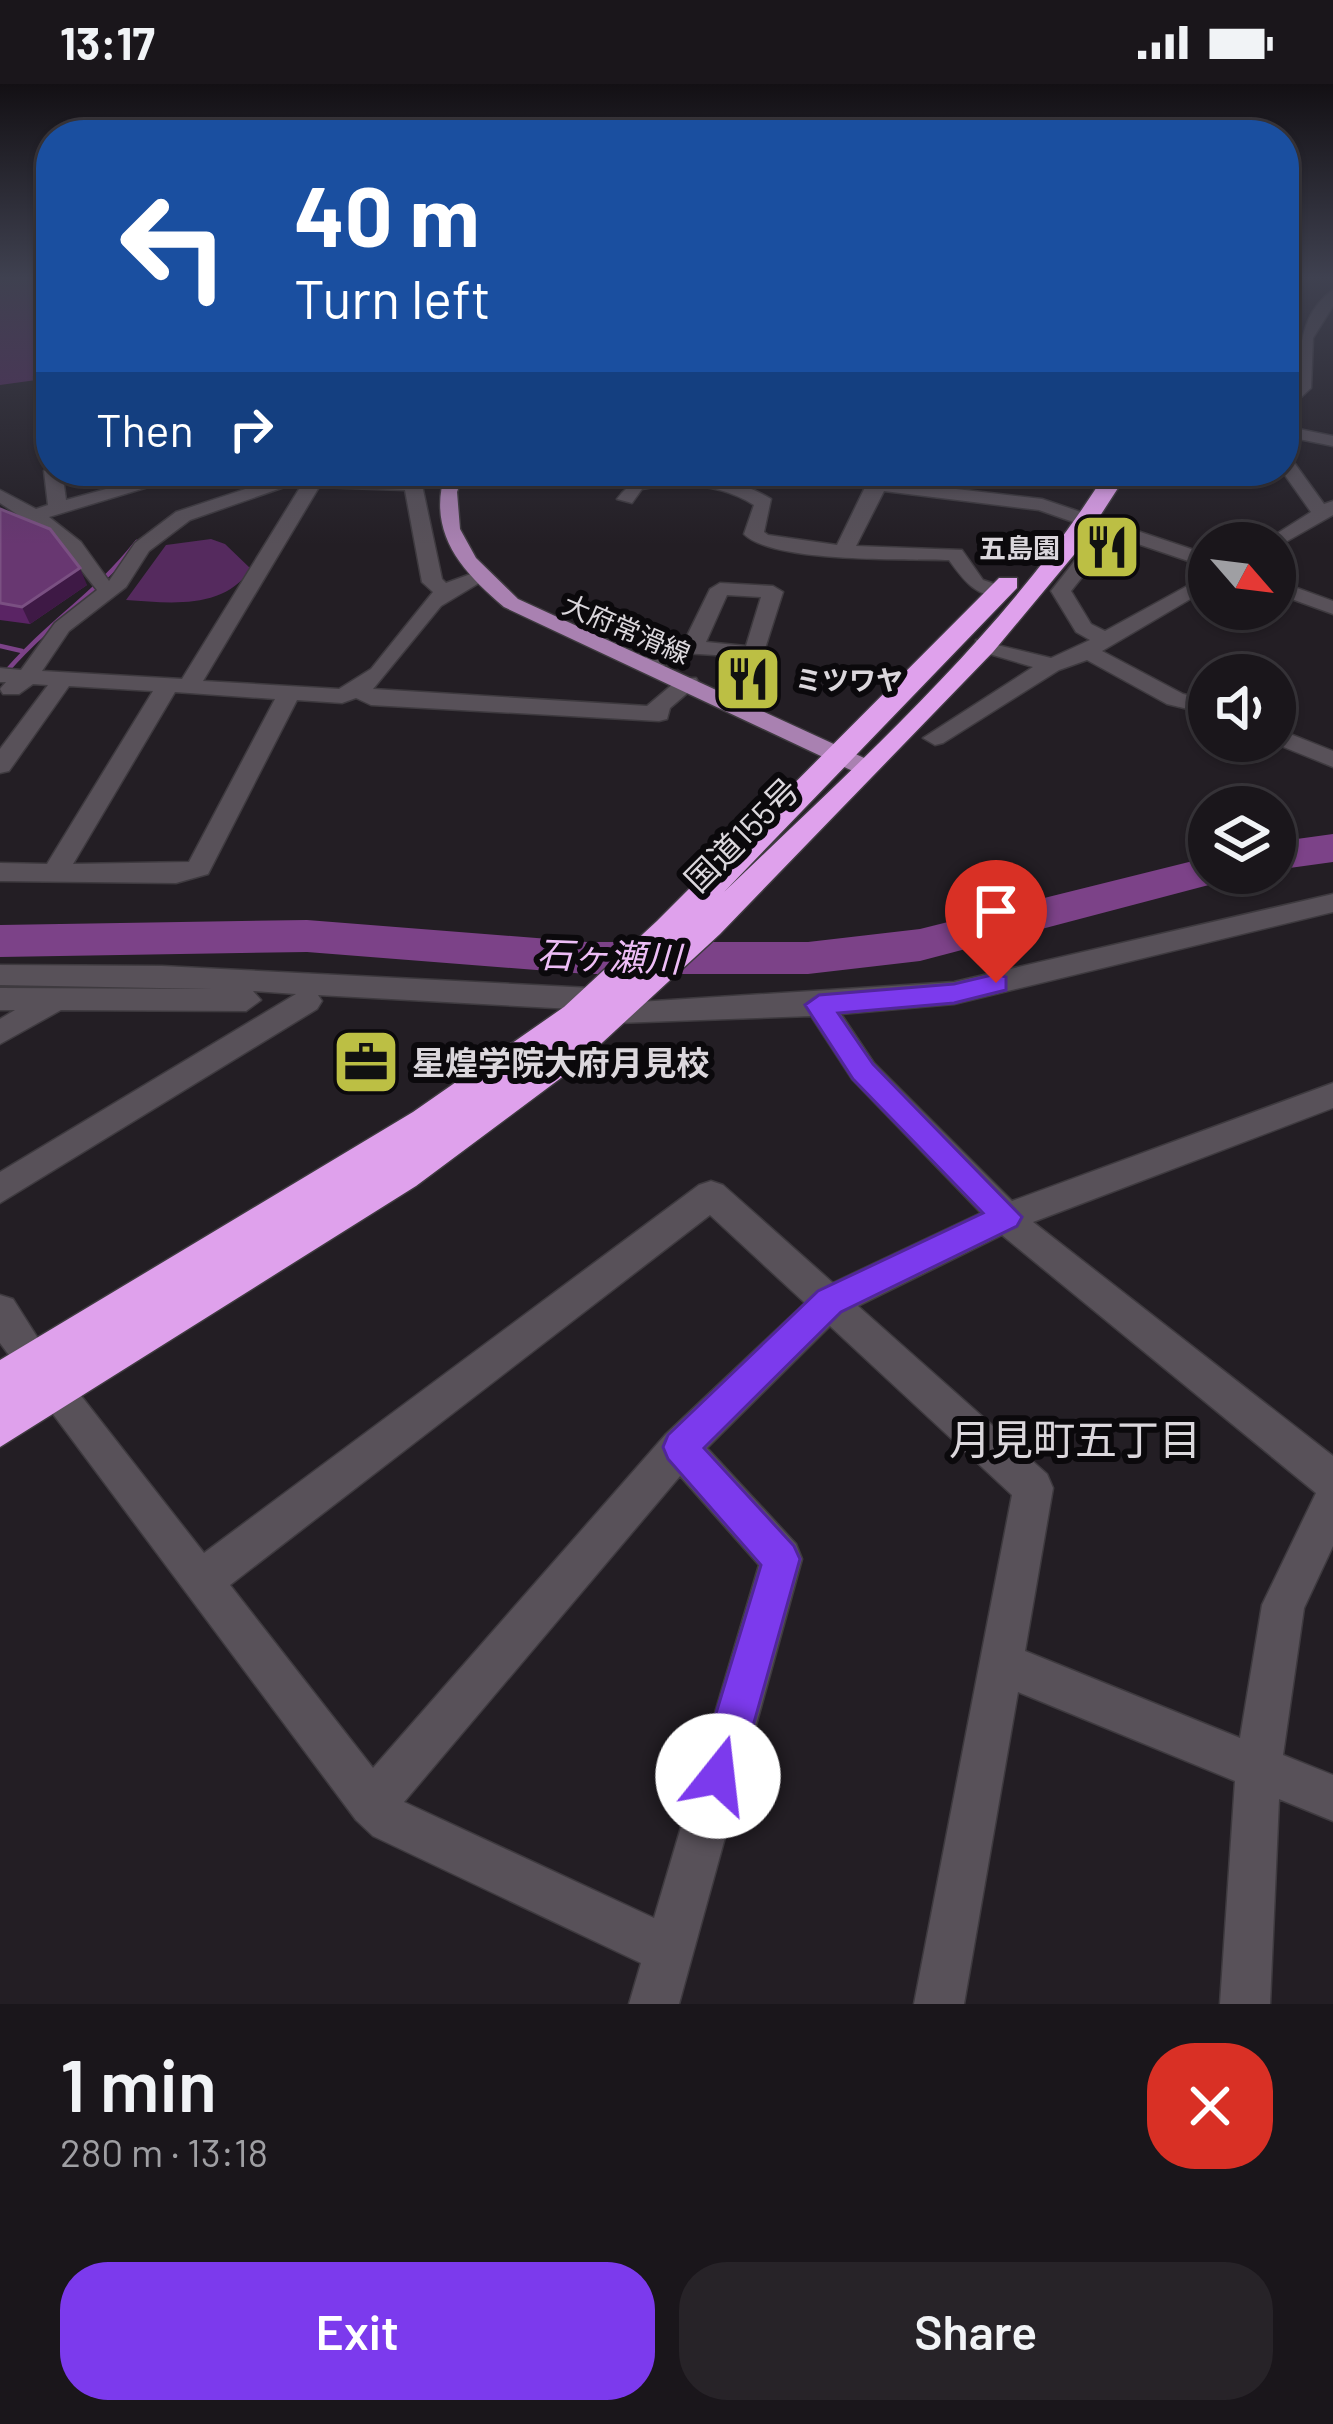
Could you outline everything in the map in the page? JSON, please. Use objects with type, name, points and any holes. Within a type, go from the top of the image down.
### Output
[{"type":"highway","name":"国道155号","points":[[606,1001],[713,923],[1000,592],[1079,519],[1089,486]]},
{"type":"highway","name":"国道155号","points":[[0,1425],[28,1378],[381,1186],[511,1098],[669,929],[984,645],[1106,486]]},
{"type":"main road","name":"大府常滑線","points":[[449,486],[448,524],[479,578],[544,622],[688,682],[853,762]]},
{"type":"street","points":[[1299,434],[1333,441]]},
{"type":"street","points":[[1299,482],[1317,508],[1329,509]]},
{"type":"street","points":[[55,486],[58,508]]},
{"type":"street","points":[[34,515],[138,486]]},
{"type":"street","points":[[10,681],[62,627],[110,590],[142,547],[182,516],[275,486]]},
{"type":"street","points":[[54,873],[177,687],[295,486]]},
{"type":"street","points":[[413,486],[432,582],[442,590]]},
{"type":"street","points":[[626,500],[635,486]]},
{"type":"street","points":[[727,486],[764,503],[754,534],[762,540],[844,551],[955,554],[976,584],[1000,592]]},
{"type":"street","points":[[844,551],[876,486]]},
{"type":"street","points":[[928,486],[1019,501],[1188,555]]},
{"type":"street","points":[[0,495],[77,549],[96,583],[110,590]]},
{"type":"street","points":[[1296,529],[1329,509]]},
{"type":"street","points":[[1138,538],[1095,548],[1060,591],[1095,645],[1175,699],[1188,702]]},
{"type":"street","points":[[361,691],[442,590],[479,578]]},
{"type":"street","points":[[935,739],[1052,665],[1188,592]]},
{"type":"street","points":[[1296,594],[1333,608]]},
{"type":"street","points":[[984,645],[1052,665]]},
{"type":"street","points":[[650,665],[679,646],[692,648]]},
{"type":"street","points":[[10,681],[289,693],[361,691],[371,698],[658,714],[658,706],[688,682]]},
{"type":"street","points":[[0,766],[60,683]]},
{"type":"street","points":[[0,872],[176,874],[199,868],[289,693]]},
{"type":"street","points":[[1296,744],[1333,760]]},
{"type":"street","points":[[0,999],[819,1005],[954,993],[1333,903]]},
{"type":"street","points":[[0,975],[162,976],[606,1001]]},
{"type":"street","points":[[0,1033],[56,999]]},
{"type":"street","points":[[0,1189],[307,1000]]},
{"type":"street","points":[[819,1005],[863,1071],[1006,1217],[1333,1481]]},
{"type":"street","points":[[372,1804],[680,1447],[830,1302],[1006,1217],[1333,1095]]},
{"type":"street","points":[[201,1581],[711,1195],[1033,1488],[939,2004]]},
{"type":"street","points":[[0,1311],[28,1378],[201,1581],[372,1804],[389,1820],[667,1950]]},
{"type":"street","points":[[654,2004],[781,1559],[680,1447]]},
{"type":"street","points":[[1245,2004],[1258,1770],[1283,1605],[1333,1502]]},
{"type":"street","points":[[1003,1664],[1333,1798]]},
{"type":"shaded area","points":[[0,366],[36,366],[36,380],[0,385]]},
{"type":"shaded area","points":[[211,539],[225,544],[251,569],[226,592],[195,601],[126,600],[166,545]]},
{"type":"building","points":[[0,509],[50,529],[80,568],[22,607],[0,603]]},
{"type":"waterway","points":[[0,679],[137,542]]},
{"type":"waterway","points":[[0,646],[22,651]]},
{"type":"waterway","name":"石ヶ瀬川","points":[[1296,853],[1333,848]]},
{"type":"waterway","name":"石ヶ瀬川","points":[[0,941],[307,936],[587,958],[808,958],[920,945],[1188,876]]},
{"type":"place","name":"五島園","points":[[1107,547]]},
{"type":"place","name":"ミツワヤ","points":[[748,679]]},
{"type":"place","name":"星煌学院大府月見校","points":[[366,1062]]},
{"type":"district","name":"月見町五丁目","points":[[1075,1438]]},
{"type":"route","points":[[718,1776],[781,1559],[680,1447],[830,1302],[1006,1217],[863,1071],[819,1005],[954,993],[996,983]]}]
